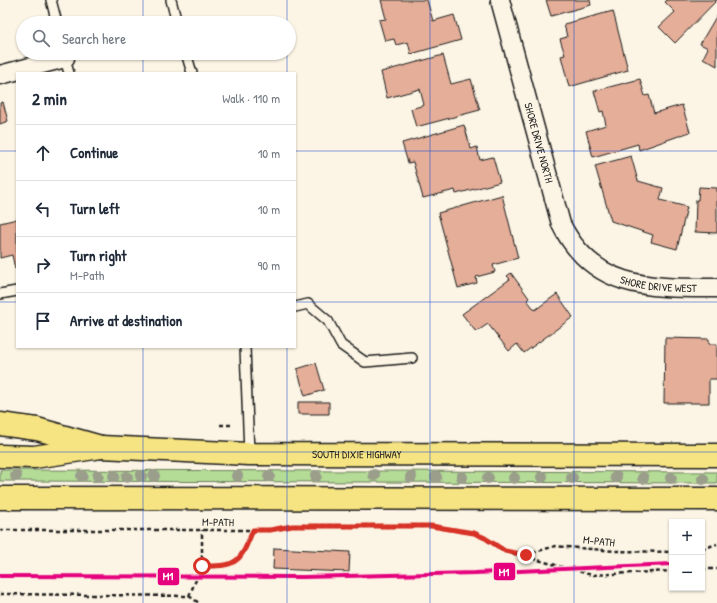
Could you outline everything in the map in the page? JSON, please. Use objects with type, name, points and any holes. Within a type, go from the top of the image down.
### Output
[{"type":"main road","name":"SOUTH DIXIE HIGHWAY","points":[[0,424],[37,429],[101,447],[249,454],[717,455]]},
{"type":"main road","points":[[0,456],[34,457],[101,447]]},
{"type":"main road","points":[[0,498],[717,499]]},
{"type":"street","name":"SHORE DRIVE NORTH","points":[[500,0],[561,224],[576,247],[591,262],[603,271]]},
{"type":"street","points":[[0,75],[66,61]]},
{"type":"street","name":"SHORE DRIVE WEST","points":[[603,271],[629,283],[645,286],[717,288]]},
{"type":"lane","points":[[51,0],[55,16]]},
{"type":"lane","points":[[171,0],[175,16]]},
{"type":"lane","points":[[188,60],[192,72]]},
{"type":"lane","points":[[0,294],[16,291]]},
{"type":"lane","points":[[296,307],[308,304],[328,321],[341,345],[365,362],[412,358]]},
{"type":"lane","points":[[245,348],[249,454]]},
{"type":"path","name":"M-PATH","points":[[0,530],[253,530],[300,526],[431,526],[474,533],[505,551],[526,555],[540,562],[592,575],[669,571]]},
{"type":"path","points":[[189,596],[202,566],[202,530]]},
{"type":"path","points":[[202,566],[232,564],[239,559],[245,550],[253,530]]},
{"type":"path","points":[[705,547],[717,544]]},
{"type":"path","name":"M-PATH","points":[[526,555],[555,546],[615,551],[669,552]]},
{"type":"path","points":[[705,569],[717,569]]},
{"type":"path","points":[[0,594],[189,596],[199,603]]},
{"type":"green space","points":[[0,470],[717,472],[717,483],[0,481]]},
{"type":"building","points":[[381,0],[427,0],[433,21],[454,15],[461,40],[411,54],[408,42],[396,45],[394,39],[385,41],[379,20],[386,19]]},
{"type":"building","points":[[546,0],[590,0],[591,5],[551,16]]},
{"type":"building","points":[[667,0],[717,0],[675,43],[659,27],[675,12],[665,2]]},
{"type":"building","points":[[613,11],[628,70],[569,87],[561,56],[565,55],[560,39],[567,37],[564,24]]},
{"type":"building","points":[[717,15],[717,66],[703,58],[708,48],[700,44]]},
{"type":"building","points":[[443,55],[451,84],[471,79],[480,110],[416,127],[411,109],[424,105],[420,89],[387,98],[381,72]]},
{"type":"building","points":[[640,79],[645,96],[649,95],[654,113],[682,105],[690,132],[639,150],[638,144],[593,157],[586,131],[606,125],[603,111],[600,112],[594,91]]},
{"type":"building","points":[[3,102],[8,121],[0,124],[0,103]]},
{"type":"building","points":[[464,125],[471,149],[477,147],[480,160],[493,157],[500,182],[456,194],[455,190],[423,198],[413,162],[408,163],[402,143]]},
{"type":"building","points":[[631,156],[638,181],[663,188],[660,200],[687,207],[677,249],[651,242],[653,235],[611,221],[595,166]]},
{"type":"building","points":[[699,187],[717,188],[717,233],[695,232],[696,200],[698,200]]},
{"type":"building","points":[[502,195],[518,258],[493,265],[495,272],[476,277],[477,283],[458,288],[438,213]]},
{"type":"building","points":[[16,219],[16,269],[12,255],[0,258],[0,223]]},
{"type":"building","points":[[511,273],[529,298],[527,300],[535,310],[557,294],[573,317],[524,353],[517,344],[509,351],[488,324],[476,332],[462,314],[510,279],[507,276]]},
{"type":"building","points":[[665,338],[709,339],[709,344],[717,344],[717,379],[709,379],[709,403],[664,403]]},
{"type":"building","points":[[316,363],[324,390],[305,396],[297,369]]},
{"type":"building","points":[[298,402],[329,402],[329,414],[298,414]]},
{"type":"building","points":[[274,548],[350,552],[349,572],[273,569]]},
{"type":"transit line","name":"M1","points":[[0,576],[303,577],[475,573],[669,564]]},
{"type":"route","points":[[202,566],[217,567],[232,564],[239,559],[245,550],[253,530],[270,530],[292,526],[431,526],[474,533],[505,551],[526,555]]}]
